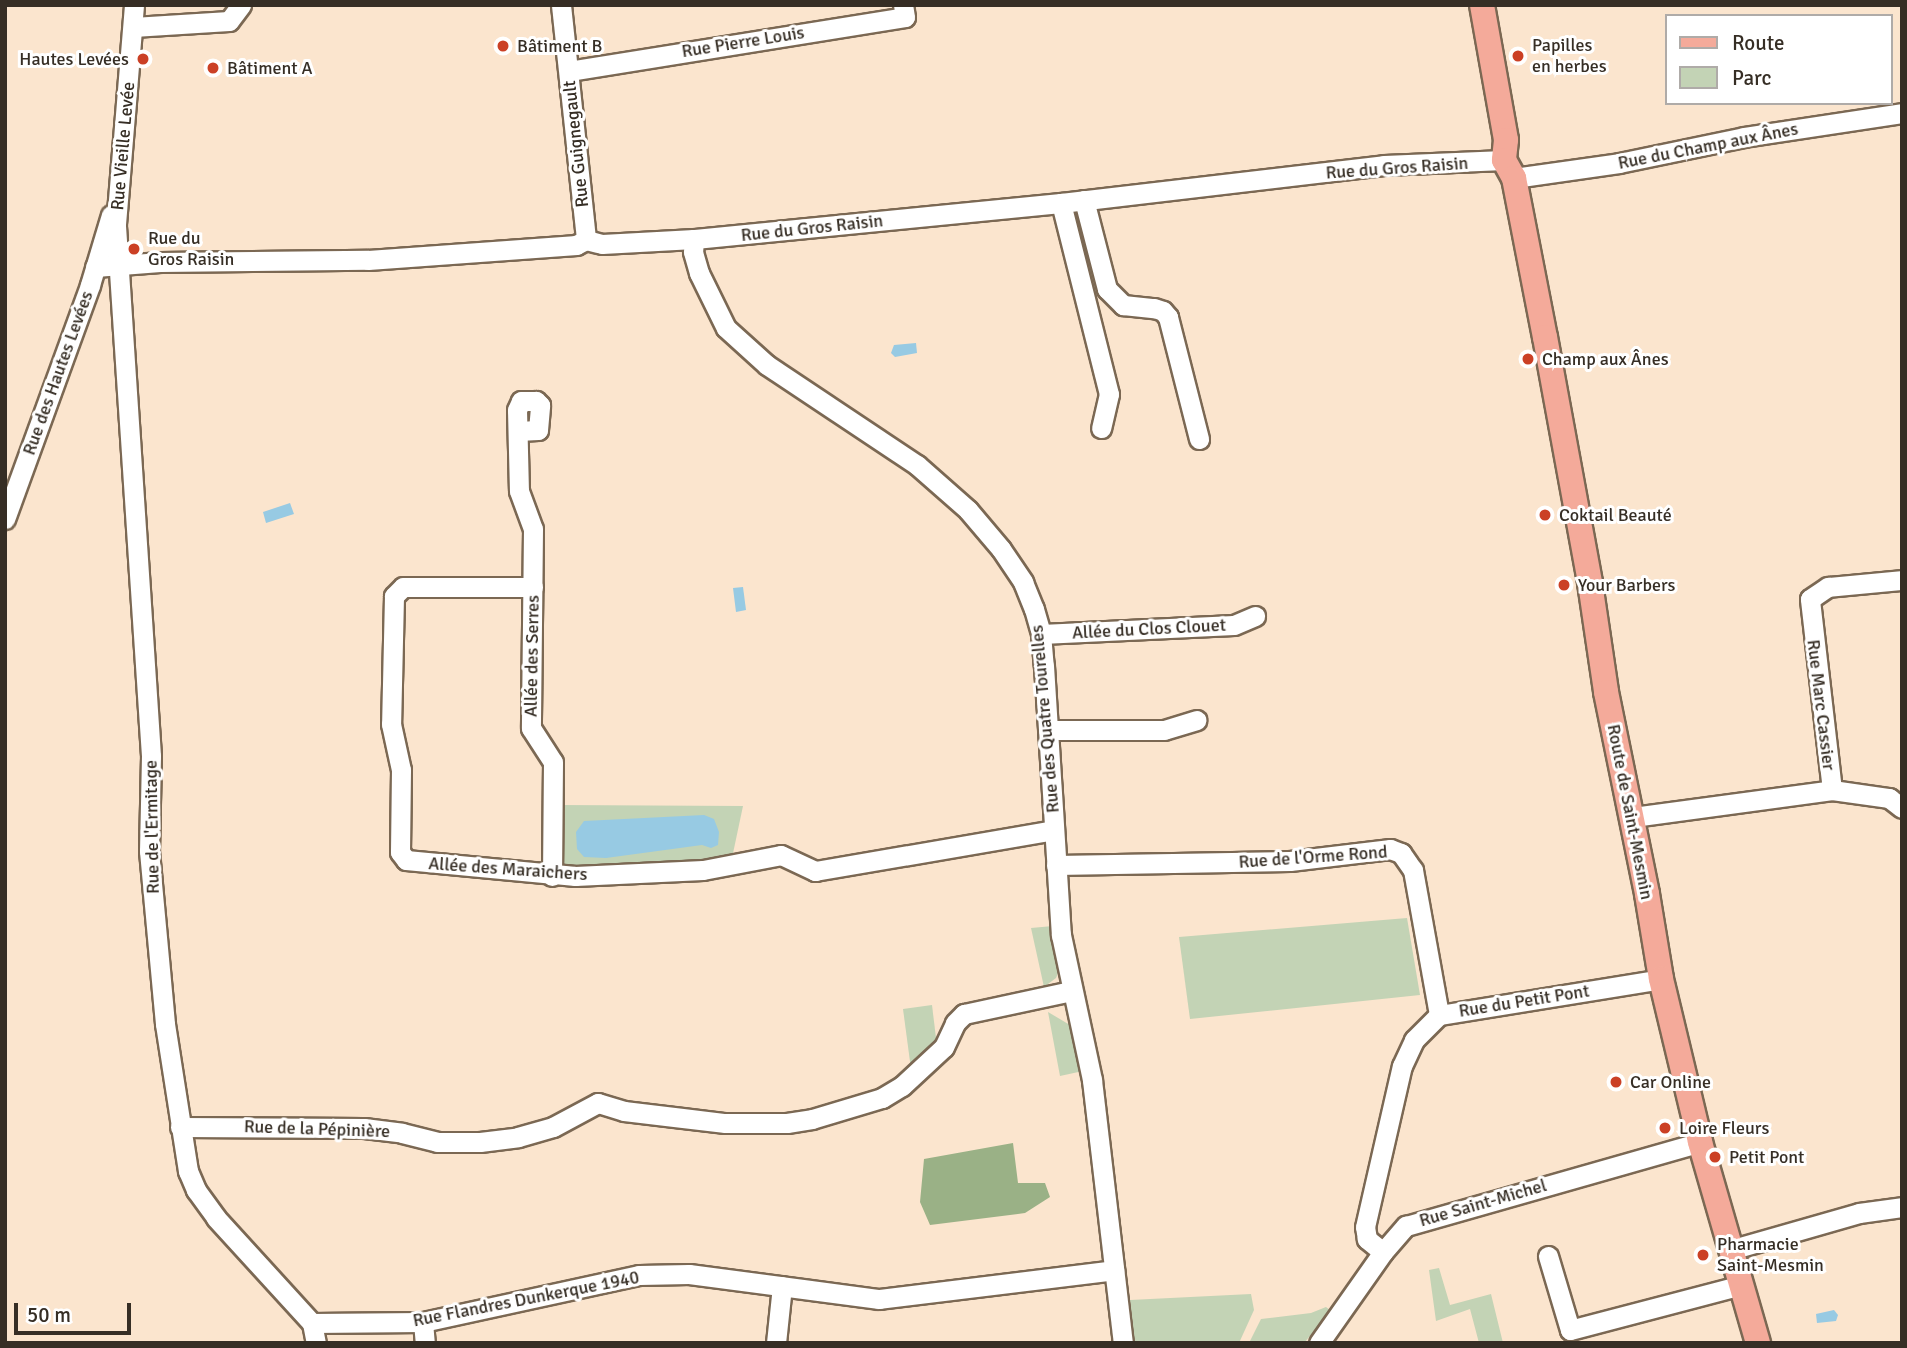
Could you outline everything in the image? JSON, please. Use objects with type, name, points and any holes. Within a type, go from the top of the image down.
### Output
[{"type":"main road","name":"Route de Saint-Mesmin","points":[[1482,5],[1509,169],[1532,274],[1590,583],[1606,692],[1633,817],[1661,979],[1700,1142],[1758,1343]]},
{"type":"street","name":"Rue Vieille Levée","points":[[119,265],[118,191],[134,5]]},
{"type":"street","points":[[133,27],[229,21],[241,5]]},
{"type":"street","name":"Rue Guignegault","points":[[561,5],[586,240]]},
{"type":"street","name":"Rue Pierre Louis","points":[[569,71],[905,17],[903,5]]},
{"type":"street","name":"Rue du Champ aux Ânes","points":[[1509,169],[1619,163],[1744,137],[1902,113]]},
{"type":"street","name":"Rue du Gros Raisin","points":[[119,265],[368,260],[576,245],[586,240],[602,244],[694,239],[1061,203],[1384,165],[1509,169]]},
{"type":"street","name":"Rue des Hautes Levées","points":[[5,519],[95,267],[118,191]]},
{"type":"street","points":[[1084,200],[1107,289],[1123,305],[1163,311],[1168,317],[1199,439]]},
{"type":"street","points":[[1061,203],[1109,394],[1101,428]]},
{"type":"street","name":"Rue des Quatre Tourelles","points":[[694,239],[693,252],[699,273],[726,328],[767,365],[917,465],[968,510],[1001,549],[1023,582],[1041,634],[1061,935],[1092,1080],[1123,1343]]},
{"type":"street","name":"Rue des Hautes Levées","points":[[95,267],[119,265]]},
{"type":"street","name":"Rue de l'Ermitage","points":[[119,265],[151,756],[149,851],[165,1024],[188,1171],[196,1191],[216,1218],[314,1333]]},
{"type":"street","name":"Allée des Serres","points":[[518,431],[519,491],[533,529],[531,728],[553,762],[552,876]]},
{"type":"street","name":"Rue Marc Cassier","points":[[1633,817],[1832,790],[1810,599],[1828,587],[1902,580]]},
{"type":"street","name":"Allée des Maraichers","points":[[533,587],[398,589],[394,596],[391,724],[401,770],[400,852],[406,860],[552,876],[703,870],[781,855],[815,871],[1054,830]]},
{"type":"street","name":"Allée du Clos Clouet","points":[[1041,634],[1234,625],[1255,616]]},
{"type":"street","points":[[1048,730],[1164,730],[1197,720]]},
{"type":"street","points":[[1832,790],[1889,797],[1902,808]]},
{"type":"street","name":"Rue de l'Orme Rond","points":[[1056,865],[1290,861],[1390,849],[1401,853],[1413,870],[1439,1015]]},
{"type":"street","name":"Rue du Petit Pont","points":[[1383,1252],[1367,1239],[1364,1227],[1402,1066],[1414,1040],[1439,1015],[1661,979]]},
{"type":"street","name":"Rue de la Pépinière","points":[[180,1127],[364,1128],[393,1131],[437,1142],[480,1142],[517,1137],[553,1127],[598,1103],[624,1111],[725,1123],[787,1123],[812,1119],[882,1097],[902,1086],[944,1047],[955,1023],[964,1014],[1071,991]]},
{"type":"street","name":"Rue Saint-Michel","points":[[1319,1343],[1383,1252],[1406,1226],[1700,1142]]},
{"type":"street","points":[[1730,1250],[1859,1213],[1902,1207]]},
{"type":"street","points":[[1548,1256],[1571,1336],[1741,1285]]},
{"type":"street","name":"Rue Flandres Dunkerque 1940","points":[[314,1333],[423,1322],[639,1275],[689,1274],[879,1299],[1114,1270]]},
{"type":"street","points":[[776,1343],[782,1286]]},
{"type":"street","points":[[423,1322],[425,1343]]},
{"type":"green space","points":[[559,805],[743,806],[732,858],[575,871],[557,864]]},
{"type":"green space","points":[[1407,918],[1420,995],[1190,1019],[1179,937]]},
{"type":"green space","points":[[1053,926],[1059,971],[1056,978],[1044,987],[1031,928]]},
{"type":"green space","points":[[932,1005],[936,1038],[933,1048],[911,1069],[903,1009]]},
{"type":"green space","points":[[1048,1012],[1075,1028],[1083,1071],[1060,1076]]},
{"type":"green space","points":[[1013,1143],[1018,1183],[1045,1183],[1050,1197],[1025,1213],[930,1225],[920,1202],[924,1159]]},
{"type":"green space","points":[[1439,1268],[1450,1305],[1491,1294],[1503,1343],[1479,1343],[1470,1309],[1436,1321],[1429,1270]]},
{"type":"green space","points":[[1251,1294],[1254,1310],[1239,1343],[1134,1343],[1130,1300]]},
{"type":"green space","points":[[1326,1307],[1331,1311],[1304,1343],[1249,1343],[1261,1319],[1311,1313]]},
{"type":"water","points":[[916,343],[917,353],[895,357],[891,353],[894,345]]},
{"type":"water","points":[[290,503],[294,514],[266,523],[263,512]]},
{"type":"water","points":[[743,587],[746,610],[736,612],[733,588]]},
{"type":"water","points":[[704,815],[714,819],[719,832],[718,845],[711,848],[702,845],[606,858],[584,857],[577,849],[576,832],[584,821]]},
{"type":"water","points":[[1834,1310],[1838,1315],[1836,1321],[1817,1323],[1816,1314]]},
{"type":"place","name":"Bâtiment B","points":[[503,46]]},
{"type":"place","name":"Papilles en herbes","points":[[1518,56]]},
{"type":"place","name":"Hautes Levées","points":[[143,59]]},
{"type":"place","name":"Bâtiment A","points":[[213,68]]},
{"type":"place","name":"Rue du Gros Raisin","points":[[134,249]]},
{"type":"place","name":"Champ aux Ânes","points":[[1528,359]]},
{"type":"place","name":"Coktail Beauté","points":[[1545,515]]},
{"type":"place","name":"Your Barbers","points":[[1564,585]]},
{"type":"place","name":"Car Online","points":[[1616,1082]]},
{"type":"place","name":"Loire Fleurs","points":[[1665,1128]]},
{"type":"place","name":"Petit Pont","points":[[1715,1157]]},
{"type":"place","name":"Pharmacie Saint-Mesmin","points":[[1703,1255]]}]
